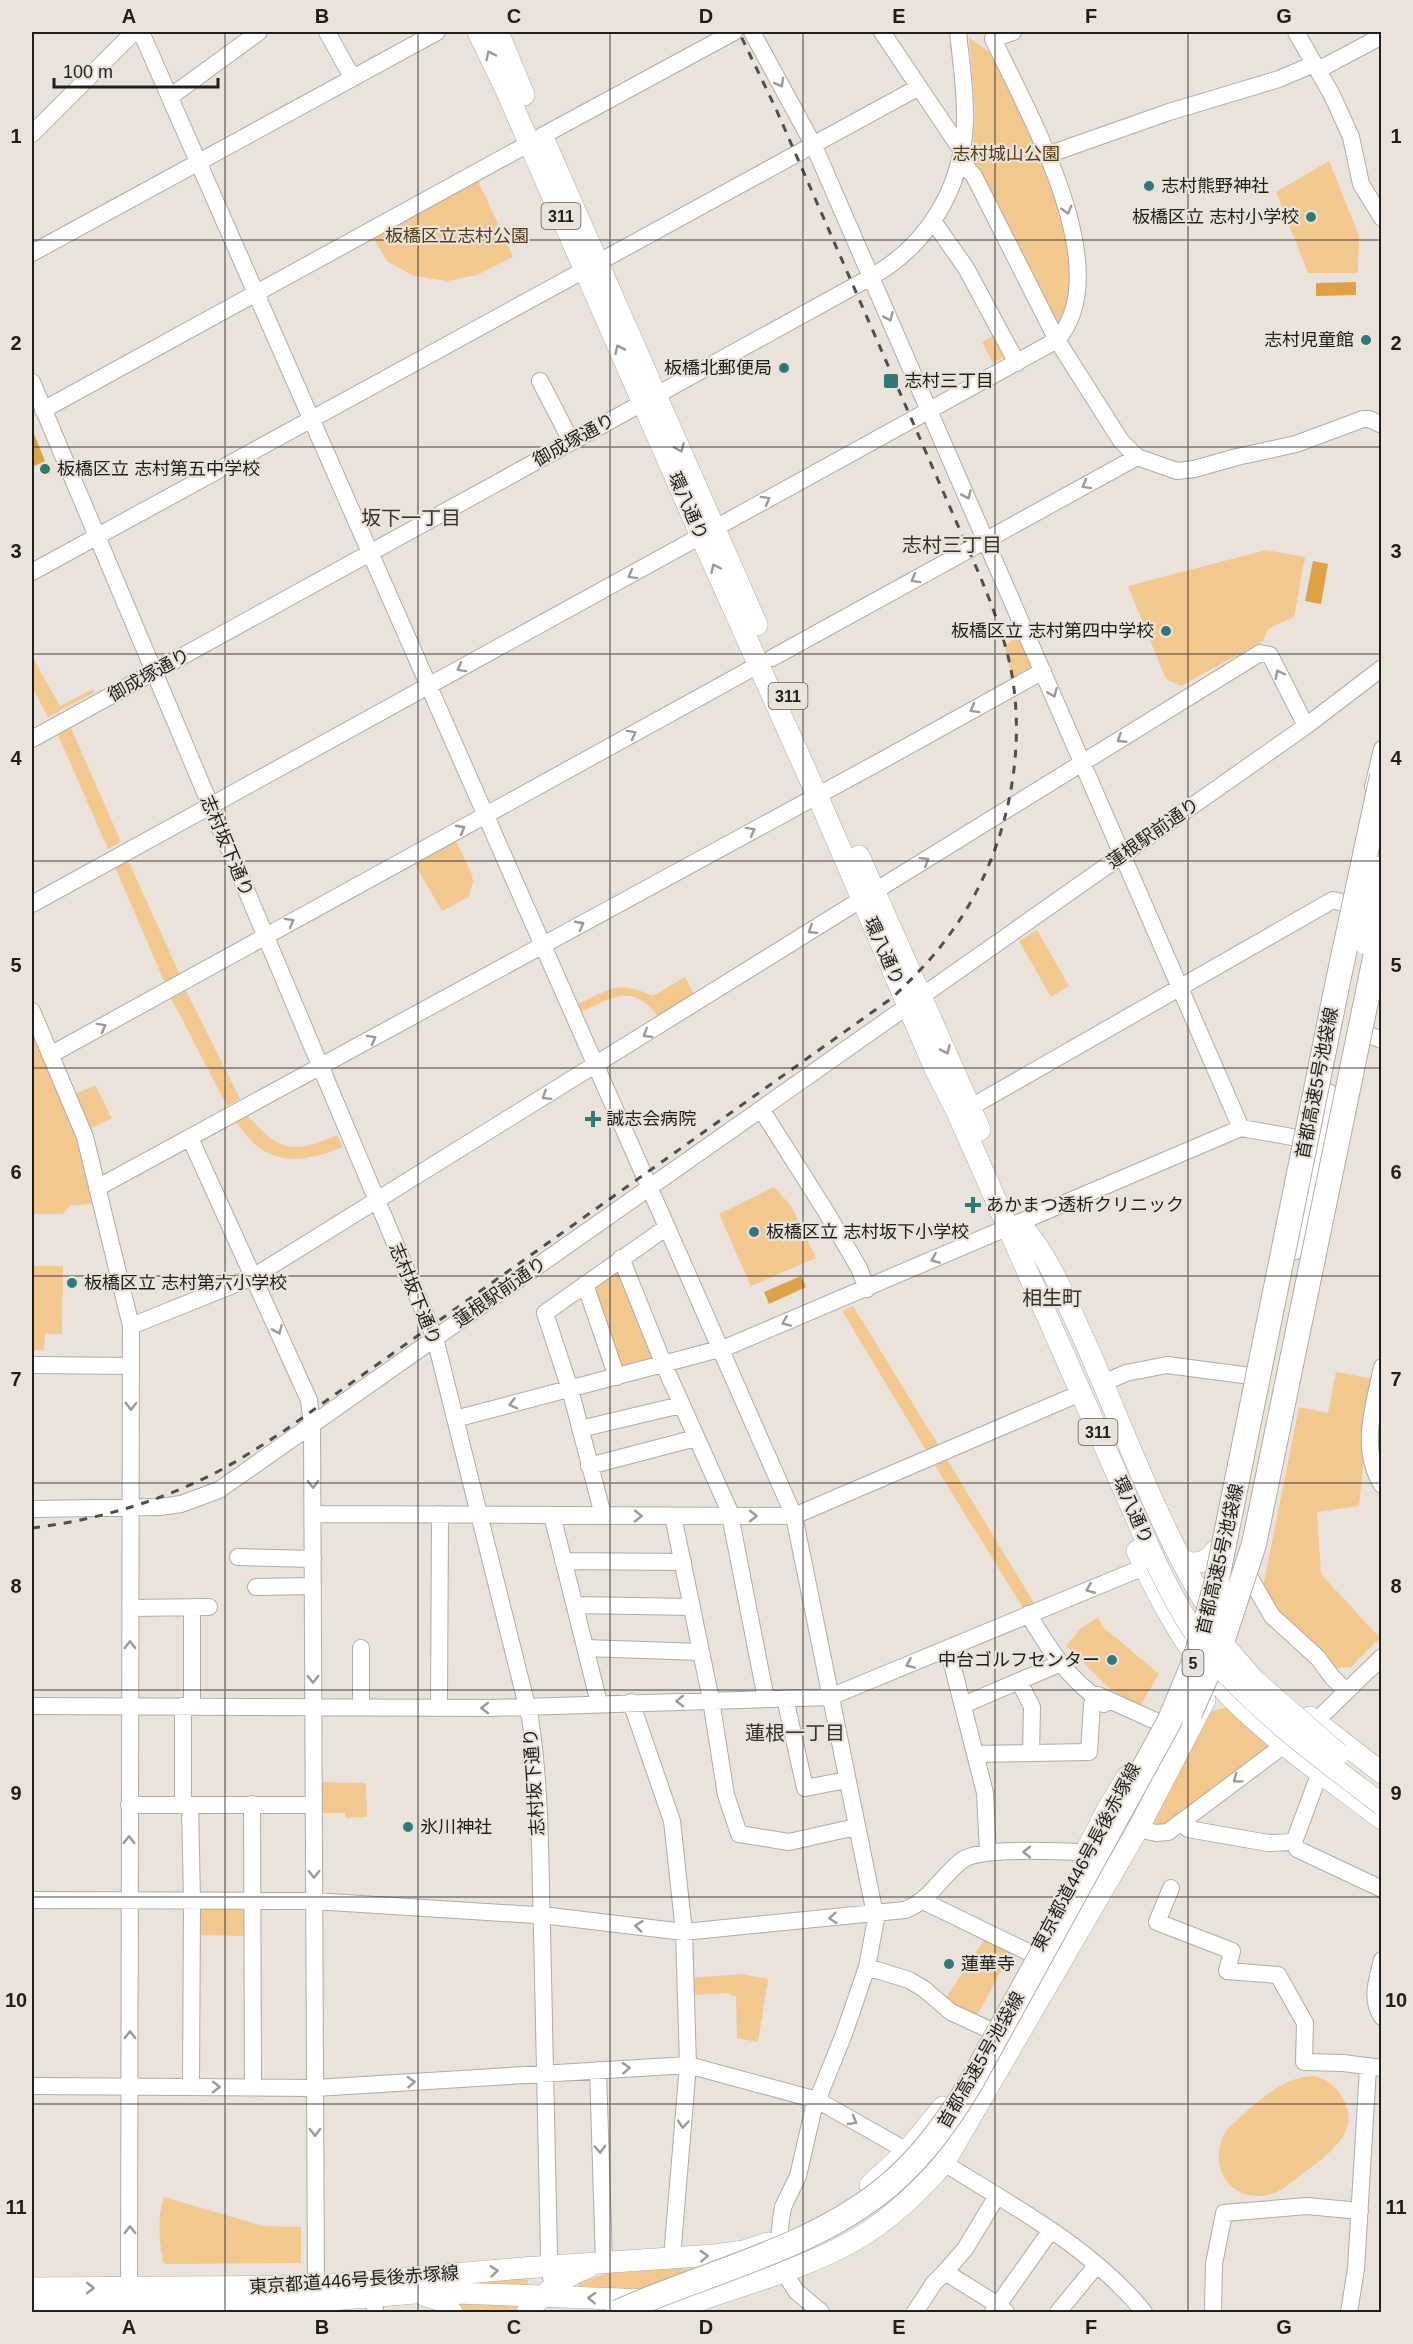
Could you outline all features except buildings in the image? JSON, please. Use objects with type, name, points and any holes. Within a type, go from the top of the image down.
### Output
[{"type":"highway","name":"首都高速5号池袋線","points":[[618,2313],[783,2247],[831,2224],[888,2186],[923,2152],[949,2118],[971,2083],[1168,1722],[1195,1660],[1216,1584],[1333,1004],[1382,776]]},
{"type":"highway","points":[[1294,1342],[1316,1174],[1382,824]]},
{"type":"highway","points":[[1261,1328],[1289,1269],[1316,1174],[1382,868]]},
{"type":"highway","name":"首都高速5号池袋線","points":[[651,2313],[788,2258],[837,2235],[876,2212],[916,2178],[947,2141],[981,2088],[1166,1759],[1197,1699],[1224,1636],[1254,1544],[1382,923]]},
{"type":"main road","name":"環八通り","points":[[478,32],[536,139]]},
{"type":"main road","name":"環八通り","points":[[498,32],[536,139],[868,895],[1017,1226],[1062,1318],[1181,1580],[1208,1625],[1234,1658],[1278,1702],[1382,1788]]},
{"type":"main road","name":"環八通り","points":[[915,1001],[971,1107],[1017,1226],[1040,1302],[1164,1579],[1195,1633],[1220,1666],[1268,1714],[1382,1805]]},
{"type":"main road","points":[[1382,1773],[1257,1671],[1230,1641],[1204,1602],[1181,1559],[1052,1273],[1030,1236],[1017,1226],[1007,1244],[1016,1273],[1144,1567],[1190,1648],[1242,1708],[1382,1819]]},
{"type":"main road","points":[[1181,1559],[1188,1563],[1198,1563],[1209,1558],[1216,1550]]},
{"type":"main road","name":"東京都道446号長後赤塚線","points":[[32,2302],[105,2308],[231,2308],[310,2300],[550,2266],[731,2253],[779,2239],[849,2200],[884,2174],[938,2114],[990,2030],[1034,1954],[1107,1810],[1160,1723],[1180,1678],[1204,1602]]},
{"type":"main road","name":"東京都道446号長後赤塚線","points":[[668,2313],[692,2302],[784,2272],[855,2240],[891,2216],[923,2187],[944,2163],[1138,1829],[1193,1725],[1230,1641]]},
{"type":"main road","points":[[1193,1725],[1216,1707],[1230,1704],[1242,1708]]},
{"type":"main road","name":"東京都道446号長後赤塚線","points":[[527,2313],[550,2298],[569,2276],[604,2262]]},
{"type":"main road","name":"東京都道446号長後赤塚線","points":[[32,2288],[129,2288],[375,2305],[415,2293],[692,2302]]},
{"type":"main road","points":[[415,2293],[435,2298],[447,2306],[452,2313]]},
{"type":"street","points":[[32,134],[134,32]]},
{"type":"street","points":[[141,32],[794,1516],[876,1919],[867,1967],[844,2034],[817,2100],[798,2176],[783,2207],[779,2239],[784,2272],[796,2291],[813,2309]]},
{"type":"street","points":[[170,97],[259,32]]},
{"type":"street","points":[[327,32],[352,77]]},
{"type":"street","points":[[32,253],[437,32]]},
{"type":"street","points":[[43,410],[734,32]]},
{"type":"street","points":[[752,32],[814,146],[1241,1128]]},
{"type":"street","points":[[882,32],[974,176],[1057,340],[1121,441],[1137,457],[1177,471],[1194,469],[1296,444],[1363,419],[1369,419],[1382,425]]},
{"type":"street","name":"御成塚通り","points":[[32,739],[547,451],[650,398],[871,277],[906,252],[933,221],[952,187],[961,157],[965,121],[958,32]]},
{"type":"street","points":[[32,904],[1057,340],[1064,331],[1075,305],[1077,284],[1073,235],[1066,205],[1047,155],[993,39],[1013,32]]},
{"type":"street","points":[[1296,32],[1351,137],[1360,184],[1382,218]]},
{"type":"street","points":[[1047,155],[1169,112],[1316,67],[1382,36]]},
{"type":"street","points":[[32,572],[919,87]]},
{"type":"street","points":[[933,221],[966,268],[1017,363]]},
{"type":"street","points":[[540,381],[568,435]]},
{"type":"street","name":"志村坂下通り","points":[[32,382],[435,1338],[527,1707],[534,1745],[547,2073],[550,2298]]},
{"type":"street","points":[[50,1055],[1137,457]]},
{"type":"street","points":[[131,1326],[254,1277],[1260,652],[1270,655],[1306,726]]},
{"type":"street","name":"蓮根駅前通り","points":[[32,1509],[131,1509],[181,1504],[219,1490],[1306,726],[1382,668]]},
{"type":"street","points":[[97,1188],[1043,670]]},
{"type":"street","points":[[1204,1602],[1298,1138],[1382,749]]},
{"type":"street","points":[[971,1107],[1333,900],[1347,904],[1382,923]]},
{"type":"street","points":[[1230,1641],[1250,1576],[1294,1342],[1339,1145],[1382,935]]},
{"type":"street","points":[[32,1011],[85,1137],[131,1326],[129,2288]]},
{"type":"street","points":[[1361,1032],[1382,1040]]},
{"type":"street","points":[[761,1109],[825,1210],[859,1268],[867,1289]]},
{"type":"street","points":[[456,1419],[720,1349],[1017,1226],[1241,1128],[1298,1138]]},
{"type":"street","points":[[190,1138],[309,1400],[312,1425],[315,2088],[310,2300]]},
{"type":"street","points":[[603,1515],[570,1389],[545,1313],[667,1227]]},
{"type":"street","points":[[621,1258],[681,1405],[729,1510],[766,1699]]},
{"type":"street","points":[[585,1284],[617,1377]]},
{"type":"street","points":[[32,1365],[131,1366]]},
{"type":"street","points":[[1103,1383],[1126,1373],[1167,1365],[1251,1376]]},
{"type":"street","points":[[1382,1367],[1369,1441],[1371,1463],[1382,1485]]},
{"type":"street","points":[[313,1514],[794,1516],[1070,1398]]},
{"type":"street","points":[[580,1429],[681,1405]]},
{"type":"street","points":[[589,1466],[696,1438]]},
{"type":"street","points":[[439,1707],[440,1514]]},
{"type":"street","points":[[552,1515],[599,1703]]},
{"type":"street","points":[[674,1516],[711,1700],[726,1795],[739,1834],[789,1842],[856,1827]]},
{"type":"street","points":[[238,1557],[314,1559]]},
{"type":"street","points":[[563,1561],[682,1562]]},
{"type":"street","points":[[32,1706],[527,1707],[830,1697],[1144,1567]]},
{"type":"street","points":[[1250,1576],[1272,1616],[1318,1658],[1346,1691]]},
{"type":"street","points":[[256,1587],[313,1586]]},
{"type":"street","points":[[575,1605],[692,1607]]},
{"type":"street","points":[[130,1608],[209,1607]]},
{"type":"street","points":[[191,2087],[192,1900],[187,1805],[187,1706],[192,1608]]},
{"type":"street","points":[[1028,1614],[1059,1664],[1095,1697],[1125,1716]]},
{"type":"street","points":[[361,1648],[361,1706]]},
{"type":"street","points":[[585,1648],[701,1652]]},
{"type":"street","points":[[948,1648],[986,1793],[988,1852]]},
{"type":"street","points":[[1138,1829],[1156,1833],[1168,1832],[1316,1721],[1382,1658]]},
{"type":"street","points":[[963,1705],[1059,1664]]},
{"type":"street","points":[[1019,1681],[1032,1707],[1031,1753]]},
{"type":"street","points":[[1095,1697],[1098,1695],[1160,1723]]},
{"type":"street","points":[[975,1754],[1089,1752],[1092,1704],[1095,1697]]},
{"type":"street","points":[[785,1698],[805,1788],[847,1780]]},
{"type":"street","points":[[631,1702],[672,1821],[684,1932],[688,2066],[672,2257]]},
{"type":"street","points":[[1342,1742],[1320,1772],[1294,1842],[1297,1849],[1382,1889]]},
{"type":"street","points":[[252,1804],[253,2087]]},
{"type":"street","points":[[129,1805],[314,1805]]},
{"type":"street","points":[[1188,1829],[1268,1843],[1294,1842]]},
{"type":"street","points":[[32,1900],[314,1901],[541,1916],[684,1932],[905,1910],[923,1901],[961,1860],[972,1855],[988,1852],[1086,1852]]},
{"type":"street","points":[[1171,1888],[1157,1922],[1232,1951],[1227,1971],[1278,1975],[1305,2023],[1304,2062],[1343,2063],[1375,2068],[1356,2269],[1349,2313]]},
{"type":"street","points":[[923,1901],[1034,1954]]},
{"type":"street","points":[[1382,1960],[1376,1984],[1375,2007],[1382,2018]]},
{"type":"street","points":[[867,1967],[909,1980],[924,1989],[951,2012],[990,2030]]},
{"type":"street","points":[[32,2086],[315,2088],[688,2066],[817,2100],[907,2151]]},
{"type":"street","points":[[598,2070],[604,2262]]},
{"type":"street","points":[[944,2163],[1066,2240],[1127,2292],[1144,2313]]},
{"type":"street","points":[[915,2313],[934,2283],[964,2249],[997,2196]]},
{"type":"street","points":[[1213,2313],[1214,2264],[1224,2213],[1307,2206],[1360,2211]]},
{"type":"street","points":[[945,2272],[999,2310],[1051,2230]]},
{"type":"street","points":[[1058,2313],[1096,2266]]},
{"type":"green space","name":"志村城山公園","points":[[969,37],[996,57],[1041,152],[1067,227],[1073,291],[1056,329],[972,160],[975,111]]},
{"type":"green space","points":[[1329,161],[1359,236],[1358,273],[1308,273],[1276,192]]},
{"type":"green space","name":"板橋区立志村公園","points":[[477,178],[513,257],[477,275],[448,281],[414,276],[387,261],[371,234]]},
{"type":"green space","points":[[993,336],[1003,357],[993,363],[982,342]]},
{"type":"green space","points":[[1266,550],[1305,557],[1294,617],[1268,629],[1263,641],[1181,686],[1166,679],[1128,586]]},
{"type":"green space","points":[[1026,629],[1043,671],[1014,687],[1005,646]]},
{"type":"green space","points":[[32,656],[60,706],[93,689],[95,692],[48,717],[32,687]]},
{"type":"green space","points":[[71,728],[121,842],[108,849],[58,735]]},
{"type":"green space","points":[[456,841],[472,875],[473,883],[469,897],[442,911],[414,863]]},
{"type":"green space","points":[[127,858],[180,975],[165,983],[114,865]]},
{"type":"green space","points":[[1037,930],[1069,986],[1051,997],[1019,941]]},
{"type":"green space","points":[[685,977],[696,998],[661,1020],[651,1008],[633,997],[615,997],[582,1012],[578,1004],[614,988],[631,988],[653,996]]},
{"type":"green space","points":[[184,987],[240,1099],[227,1106],[169,994]]},
{"type":"green space","points":[[32,1025],[81,1144],[96,1203],[70,1206],[63,1214],[32,1214]]},
{"type":"green space","points":[[95,1085],[112,1118],[87,1130],[72,1095]]},
{"type":"green space","points":[[247,1115],[268,1136],[287,1146],[308,1145],[337,1135],[343,1147],[311,1157],[278,1157],[257,1146],[235,1121]]},
{"type":"green space","points":[[774,1187],[791,1206],[816,1258],[751,1286],[719,1214]]},
{"type":"green space","points":[[616,1265],[655,1362],[620,1372],[589,1284]]},
{"type":"green space","points":[[32,1266],[63,1266],[62,1334],[45,1334],[44,1350],[32,1350]]},
{"type":"green space","points":[[853,1306],[939,1446],[927,1452],[842,1311]]},
{"type":"green space","points":[[1336,1372],[1373,1379],[1359,1506],[1317,1512],[1321,1574],[1380,1638],[1351,1667],[1336,1668],[1278,1612],[1263,1587],[1299,1407],[1328,1413]]},
{"type":"green space","points":[[946,1458],[1036,1606],[1025,1611],[934,1464]]},
{"type":"green space","name":"中台ゴルフセンター","points":[[1098,1617],[1103,1627],[1159,1674],[1140,1706],[1110,1689],[1066,1646],[1081,1628]]},
{"type":"green space","points":[[1234,1708],[1273,1745],[1185,1816],[1162,1826],[1149,1823],[1202,1719],[1212,1711]]},
{"type":"green space","points":[[318,1782],[366,1783],[367,1817],[345,1818],[345,1813],[318,1813]]},
{"type":"green space","points":[[201,1906],[245,1908],[247,1936],[195,1935],[195,1910]]},
{"type":"green space","points":[[985,1938],[1012,1950],[976,2018],[944,2001]]},
{"type":"green space","points":[[742,1974],[768,1979],[758,2042],[737,2038],[736,1996],[728,1993],[692,1995],[690,1978]]},
{"type":"green space","points":[[1313,2076],[1330,2083],[1342,2097],[1349,2120],[1342,2139],[1318,2162],[1275,2193],[1259,2196],[1234,2189],[1220,2168],[1221,2142],[1228,2128],[1278,2087]]},
{"type":"green space","points":[[164,2197],[263,2226],[301,2227],[301,2263],[166,2264],[163,2262],[159,2229]]},
{"type":"green space","points":[[657,2267],[700,2269],[693,2291],[579,2288],[579,2283],[616,2270]]},
{"type":"green space","points":[[528,2280],[528,2283],[521,2286],[441,2282]]},
{"type":"green space","points":[[457,2301],[517,2305],[518,2307],[513,2312],[461,2312]]},
{"type":"shaded area","points":[[1356,282],[1356,295],[1316,296],[1316,283]]},
{"type":"shaded area","points":[[32,429],[45,461],[32,467]]},
{"type":"shaded area","points":[[1313,561],[1328,564],[1321,604],[1305,601]]},
{"type":"shaded area","points":[[801,1276],[806,1287],[769,1304],[764,1292]]},
{"type":"railway","points":[[32,1528],[102,1515],[170,1494],[222,1469],[281,1433],[892,998],[922,968],[950,934],[984,876],[1007,811],[1016,743],[1016,709],[1012,675],[1003,637],[980,576],[776,109],[739,32]]},
{"type":"place","name":"志村熊野神社","points":[[1149,186]]},
{"type":"place","name":"板橋区立 志村小学校","points":[[1311,217]]},
{"type":"place","name":"志村児童館","points":[[1366,340]]},
{"type":"place","name":"板橋北郵便局","points":[[784,368]]},
{"type":"place","name":"志村三丁目","points":[[891,381]]},
{"type":"place","name":"板橋区立 志村第五中学校","points":[[45,469]]},
{"type":"place","name":"板橋区立 志村第四中学校","points":[[1166,631]]},
{"type":"place","name":"誠志会病院","points":[[593,1119]]},
{"type":"place","name":"あかまつ透析クリニック","points":[[973,1205]]},
{"type":"place","name":"板橋区立 志村坂下小学校","points":[[754,1232]]},
{"type":"place","name":"板橋区立 志村第六小学校","points":[[72,1283]]},
{"type":"place","name":"中台ゴルフセンター","points":[[1112,1660]]},
{"type":"place","name":"氷川神社","points":[[408,1827]]},
{"type":"place","name":"蓮華寺","points":[[949,1964]]},
{"type":"district","name":"坂下一丁目","points":[[411,518]]},
{"type":"district","name":"志村三丁目","points":[[952,545]]},
{"type":"district","name":"相生町","points":[[1052,1298]]},
{"type":"district","name":"蓮根一丁目","points":[[795,1733]]}]
